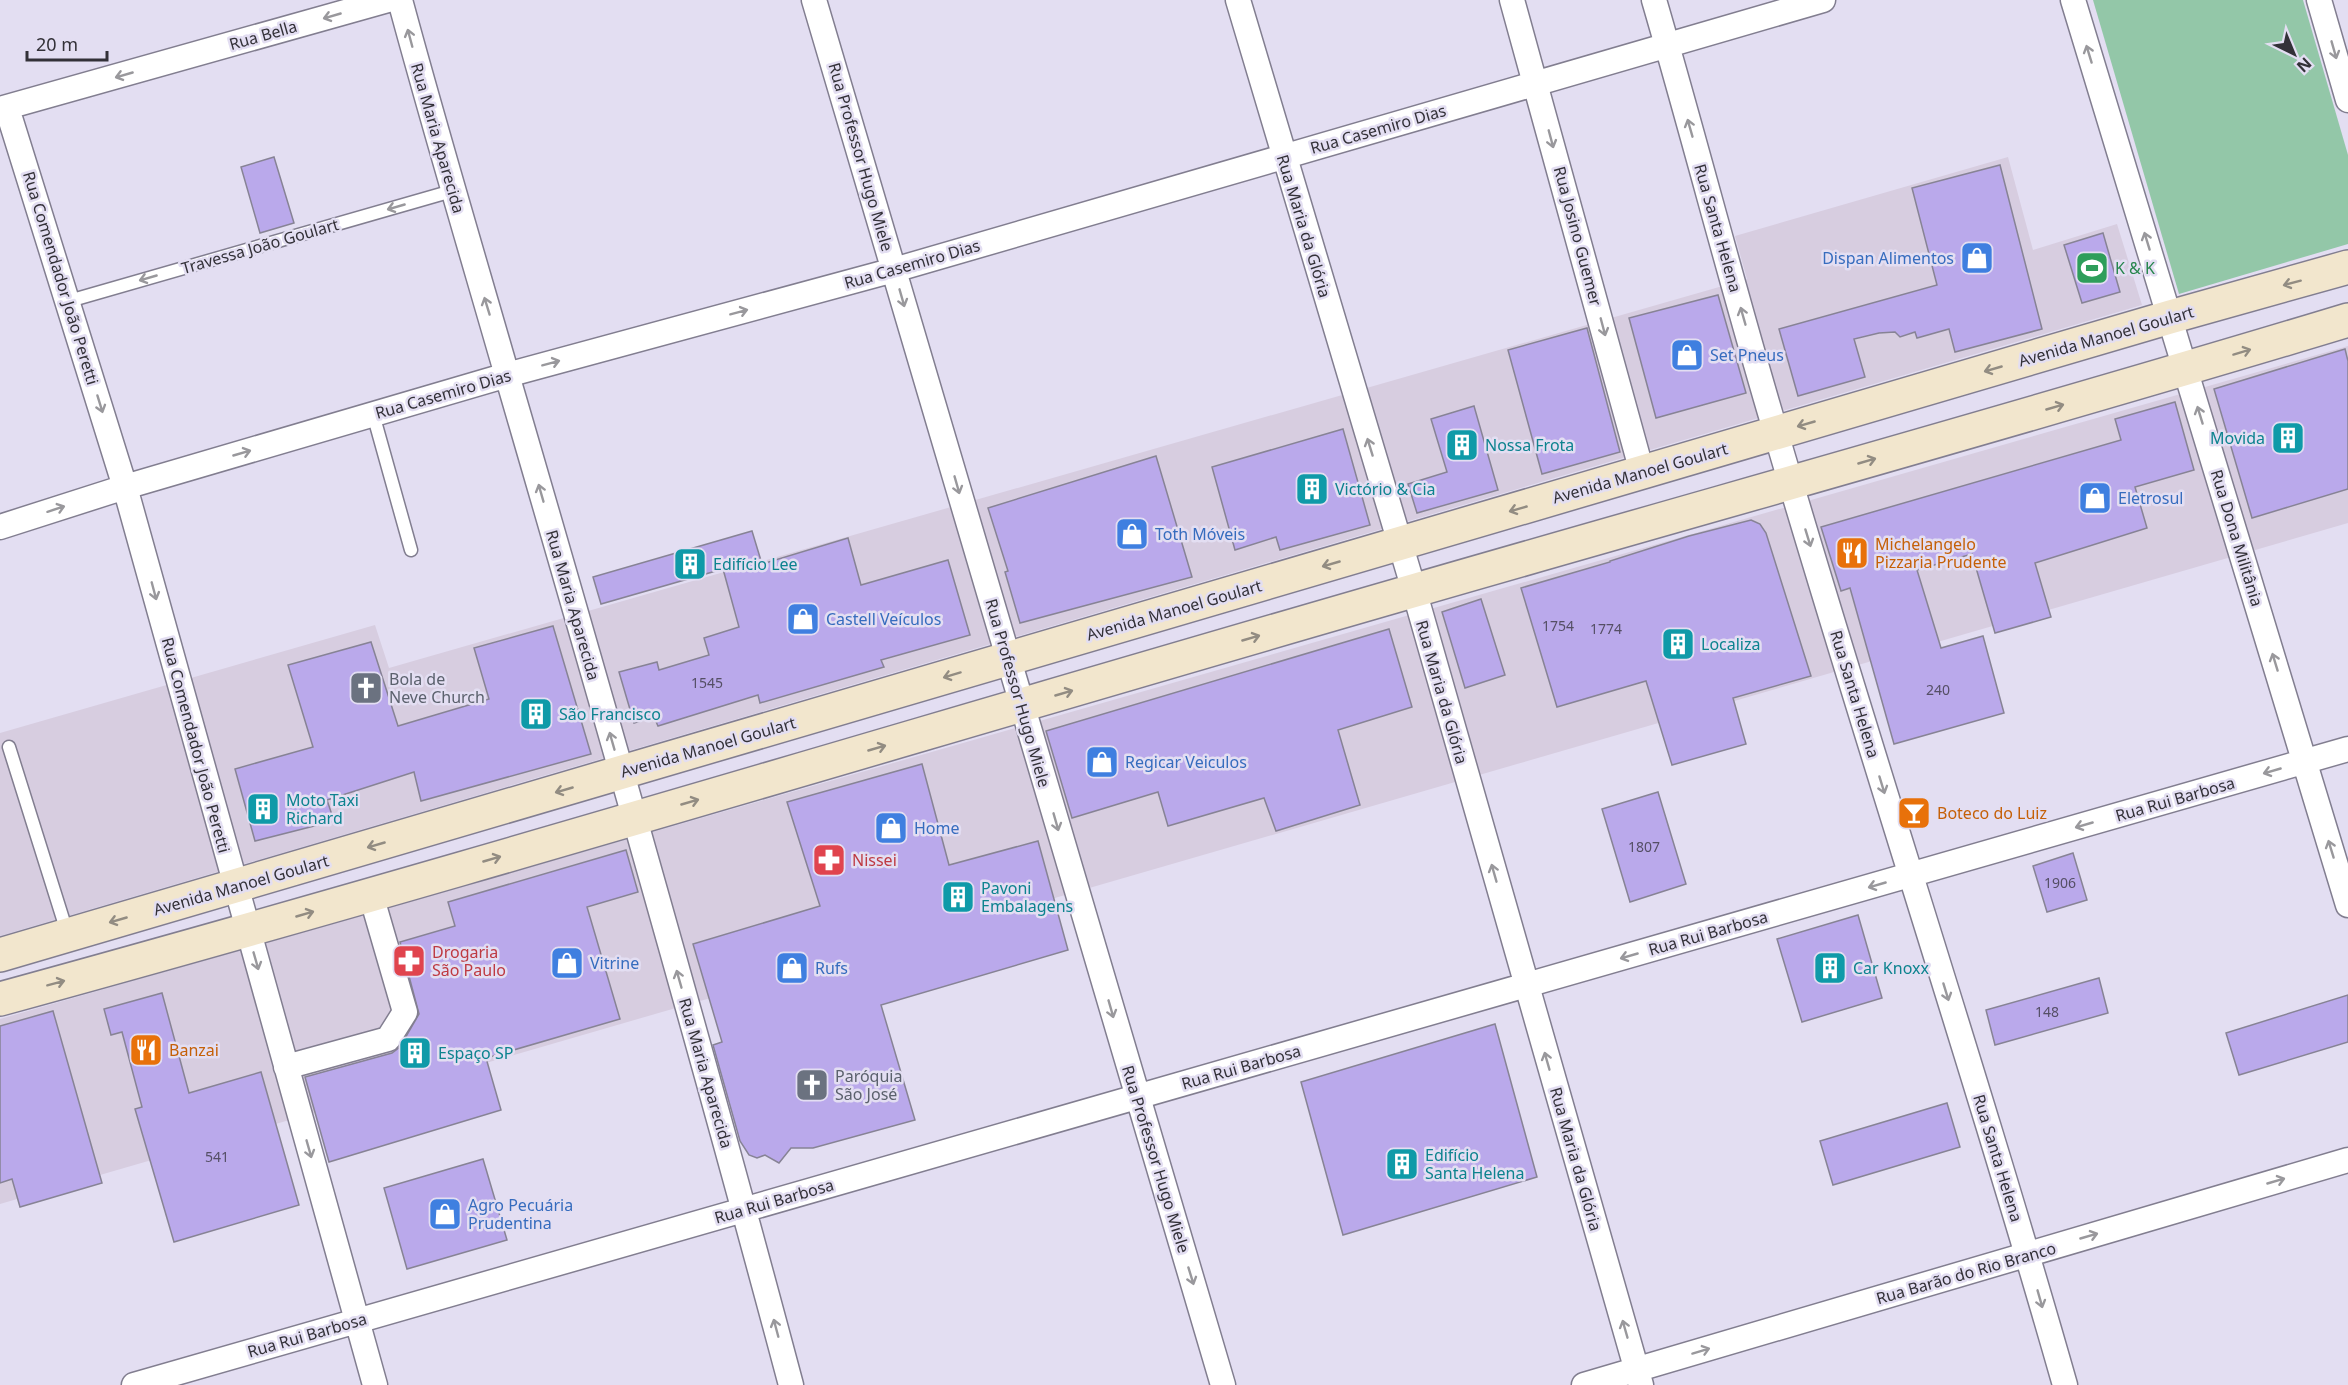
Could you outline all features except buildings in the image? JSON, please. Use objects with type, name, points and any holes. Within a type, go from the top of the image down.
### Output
[{"type":"main road","name":"Avenida Manoel Goulart","points":[[0,955],[2170,317],[2348,267]]},
{"type":"main road","points":[[0,999],[370,895],[1414,590],[2186,369],[2348,320]]},
{"type":"street","name":"Rua Bella","points":[[3,108],[388,0]]},
{"type":"street","name":"Rua Maria Aparecida","points":[[400,0],[452,191],[507,375],[745,1209],[791,1385]]},
{"type":"street","name":"Rua Professor Hugo Miele","points":[[814,0],[1223,1385]]},
{"type":"street","name":"Rua Maria da Glória","points":[[1238,0],[1414,590],[1639,1378]]},
{"type":"street","name":"Rua Josino Guemer","points":[[1512,0],[1642,472]]},
{"type":"street","name":"Rua Santa Helena","points":[[1654,0],[1776,433],[1910,876],[2028,1254],[2065,1385]]},
{"type":"street","name":"Rua Casemiro Dias","points":[[0,527],[507,375],[894,270],[1823,0]]},
{"type":"street","name":"Rua Dona Militânia","points":[[2073,0],[2348,905]]},
{"type":"street","points":[[2319,0],[2348,100]]},
{"type":"street","name":"Rua Comendador João Peretti","points":[[3,108],[69,301],[125,488],[375,1385]]},
{"type":"street","name":"Rua Rui Barbosa","points":[[134,1385],[2348,749]]},
{"type":"street","points":[[286,1067],[388,1039],[405,1012],[370,895]]},
{"type":"street","name":"Rua Barão do Rio Branco","points":[[1584,1385],[1639,1378],[2028,1254],[2348,1160]]},
{"type":"lane","name":"Travessa João Goulart","points":[[69,301],[452,191]]},
{"type":"lane","points":[[373,414],[411,550]]},
{"type":"lane","points":[[9,747],[68,935]]},
{"type":"shaded area","points":[[2008,157],[2033,250],[2117,224],[2142,305],[0,936],[0,733],[375,625],[389,668],[1747,279],[1735,236]]},
{"type":"shaded area","points":[[2348,346],[2348,523],[0,1204],[0,1019]]},
{"type":"green space","points":[[2093,0],[2303,0],[2348,155],[2348,244],[2179,294]]},
{"type":"place","name":"Dispan Alimentos","points":[[1977,258]]},
{"type":"place","name":"K & K","points":[[2092,268]]},
{"type":"place","name":"Set Pneus","points":[[1687,355]]},
{"type":"place","name":"Movida","points":[[2288,438]]},
{"type":"place","name":"Nossa Frota","points":[[1462,445]]},
{"type":"place","name":"Victório & Cia","points":[[1312,489]]},
{"type":"place","name":"Eletrosul","points":[[2095,498]]},
{"type":"place","name":"Toth Móveis","points":[[1132,534]]},
{"type":"place","name":"Michelangelo Pizzaria Prudente","points":[[1852,553]]},
{"type":"place","name":"Edifício Lee","points":[[690,564]]},
{"type":"place","name":"Castell Veículos","points":[[803,619]]},
{"type":"place","name":"Localiza","points":[[1678,644]]},
{"type":"place","name":"Bola de Neve Church","points":[[366,688]]},
{"type":"place","name":"São Francisco","points":[[536,714]]},
{"type":"place","name":"Regicar Veiculos","points":[[1102,762]]},
{"type":"place","name":"Moto Taxi Richard","points":[[263,809]]},
{"type":"place","name":"Boteco do Luiz","points":[[1914,813]]},
{"type":"place","name":"Home","points":[[891,828]]},
{"type":"place","name":"Nissei","points":[[829,860]]},
{"type":"place","name":"Pavoni Embalagens","points":[[958,897]]},
{"type":"place","name":"Drogaria São Paulo","points":[[409,961]]},
{"type":"place","name":"Vitrine","points":[[567,963]]},
{"type":"place","name":"Rufs","points":[[792,968]]},
{"type":"place","name":"Car Knoxx","points":[[1830,968]]},
{"type":"place","name":"Banzai","points":[[146,1050]]},
{"type":"place","name":"Espaço SP","points":[[415,1053]]},
{"type":"place","name":"Paróquia São José","points":[[812,1085]]},
{"type":"place","name":"Edifício Santa Helena","points":[[1402,1164]]},
{"type":"place","name":"Agro Pecuária Prudentina","points":[[445,1214]]}]
